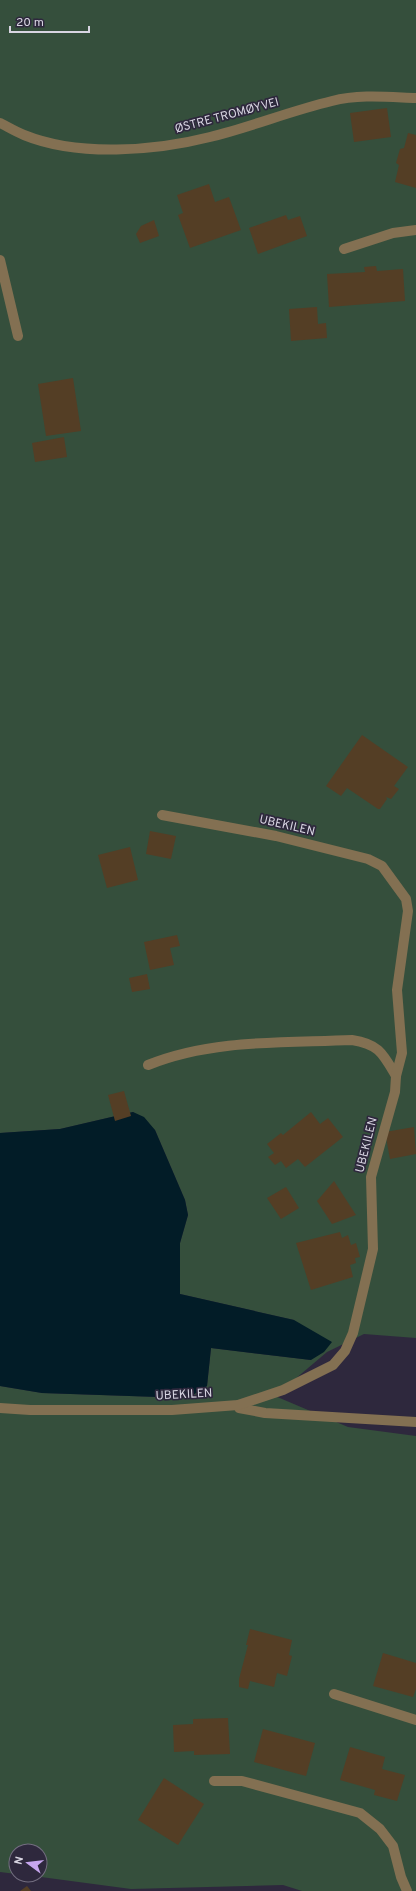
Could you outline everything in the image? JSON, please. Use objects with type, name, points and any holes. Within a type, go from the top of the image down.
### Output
[{"type":"street","name":"ØSTRE TROMØYVEI","points":[[0,123],[25,136],[52,143],[80,148],[131,149],[184,143],[211,137],[332,100],[359,97],[416,98]]},
{"type":"street","points":[[344,249],[393,233],[416,230]]},
{"type":"street","points":[[0,260],[18,336]]},
{"type":"street","name":"UBEKILEN","points":[[0,1408],[30,1410],[172,1410],[238,1405],[283,1390],[334,1365],[345,1351],[352,1333],[373,1249],[371,1177],[395,1092],[396,1076],[402,1053],[397,990],[408,911],[406,899],[382,866],[368,860],[276,836],[162,815]]},
{"type":"street","points":[[148,1066],[168,1058],[217,1047],[352,1040],[367,1042],[378,1049],[396,1076]]},
{"type":"street","points":[[238,1405],[239,1408],[266,1413],[416,1422]]},
{"type":"street","points":[[334,1694],[416,1720]]},
{"type":"street","points":[[214,1781],[242,1781],[360,1813],[380,1829],[393,1846],[401,1877],[407,1891]]},
{"type":"green space","points":[[0,0],[416,0],[416,1338],[364,1334],[327,1352],[275,1396],[348,1427],[416,1436],[416,1891],[302,1891],[283,1885],[131,1889],[48,1878],[48,1843],[8,1843],[8,1873],[0,1872],[0,1386],[42,1393],[188,1398],[207,1386],[211,1348],[311,1360],[294,1320],[180,1294],[180,1243],[188,1215],[185,1200],[155,1130],[133,1112],[60,1129],[0,1133]]},
{"type":"water","points":[[133,1112],[144,1117],[155,1130],[185,1200],[188,1215],[180,1243],[180,1294],[294,1320],[332,1342],[324,1352],[311,1360],[211,1348],[207,1386],[188,1398],[42,1393],[0,1386],[0,1133],[60,1129]]},
{"type":"building","points":[[387,108],[391,137],[354,142],[350,113]]},
{"type":"building","points":[[408,133],[416,135],[416,188],[395,182],[399,165],[396,163],[400,149],[404,148]]},
{"type":"building","points":[[209,184],[215,202],[229,197],[241,230],[190,248],[178,215],[183,213],[177,195]]},
{"type":"building","points":[[286,215],[288,220],[300,216],[307,236],[258,254],[249,228]]},
{"type":"building","points":[[154,220],[159,236],[140,243],[136,234],[141,226]]},
{"type":"building","points":[[376,266],[377,271],[403,269],[405,301],[329,307],[327,274],[365,272],[364,267]]},
{"type":"building","points":[[317,307],[318,324],[326,323],[327,338],[291,341],[289,309]]},
{"type":"building","points":[[73,378],[81,431],[46,436],[38,384]]},
{"type":"building","points":[[64,437],[67,457],[35,462],[32,443]]},
{"type":"building","points":[[362,735],[408,767],[394,786],[399,789],[391,799],[386,797],[387,799],[380,809],[347,788],[341,796],[326,786]]},
{"type":"building","points":[[150,831],[176,836],[171,859],[146,854]]},
{"type":"building","points":[[130,847],[138,880],[107,888],[98,855]]},
{"type":"building","points":[[177,935],[180,946],[170,948],[174,965],[150,970],[144,942]]},
{"type":"building","points":[[147,974],[150,989],[132,992],[129,978]]},
{"type":"building","points":[[124,1091],[131,1116],[115,1121],[108,1095]]},
{"type":"building","points":[[311,1112],[320,1124],[328,1118],[343,1137],[305,1167],[298,1159],[286,1168],[281,1161],[275,1165],[268,1157],[274,1153],[267,1144],[281,1133],[283,1135]]},
{"type":"building","points":[[414,1127],[416,1154],[390,1159],[385,1132]]},
{"type":"building","points":[[334,1181],[356,1215],[332,1224],[317,1201]]},
{"type":"building","points":[[286,1187],[299,1208],[281,1219],[267,1198]]},
{"type":"building","points":[[340,1232],[342,1238],[348,1235],[351,1245],[356,1243],[360,1257],[355,1258],[356,1263],[350,1265],[353,1277],[311,1290],[296,1243]]},
{"type":"building","points":[[250,1629],[292,1640],[289,1655],[292,1656],[287,1676],[277,1673],[274,1687],[250,1681],[248,1689],[239,1687],[239,1679],[248,1645],[246,1645]]},
{"type":"building","points":[[383,1653],[416,1663],[416,1689],[413,1697],[373,1686]]},
{"type":"building","points":[[228,1718],[230,1754],[194,1755],[194,1751],[174,1752],[173,1725],[193,1724],[193,1719]]},
{"type":"building","points":[[263,1729],[315,1743],[306,1776],[254,1762]]},
{"type":"building","points":[[350,1747],[385,1757],[382,1769],[405,1775],[397,1801],[374,1795],[375,1790],[340,1780]]},
{"type":"building","points":[[164,1778],[204,1804],[178,1845],[138,1820]]},
{"type":"building","points":[[27,1886],[31,1891],[20,1891]]}]
